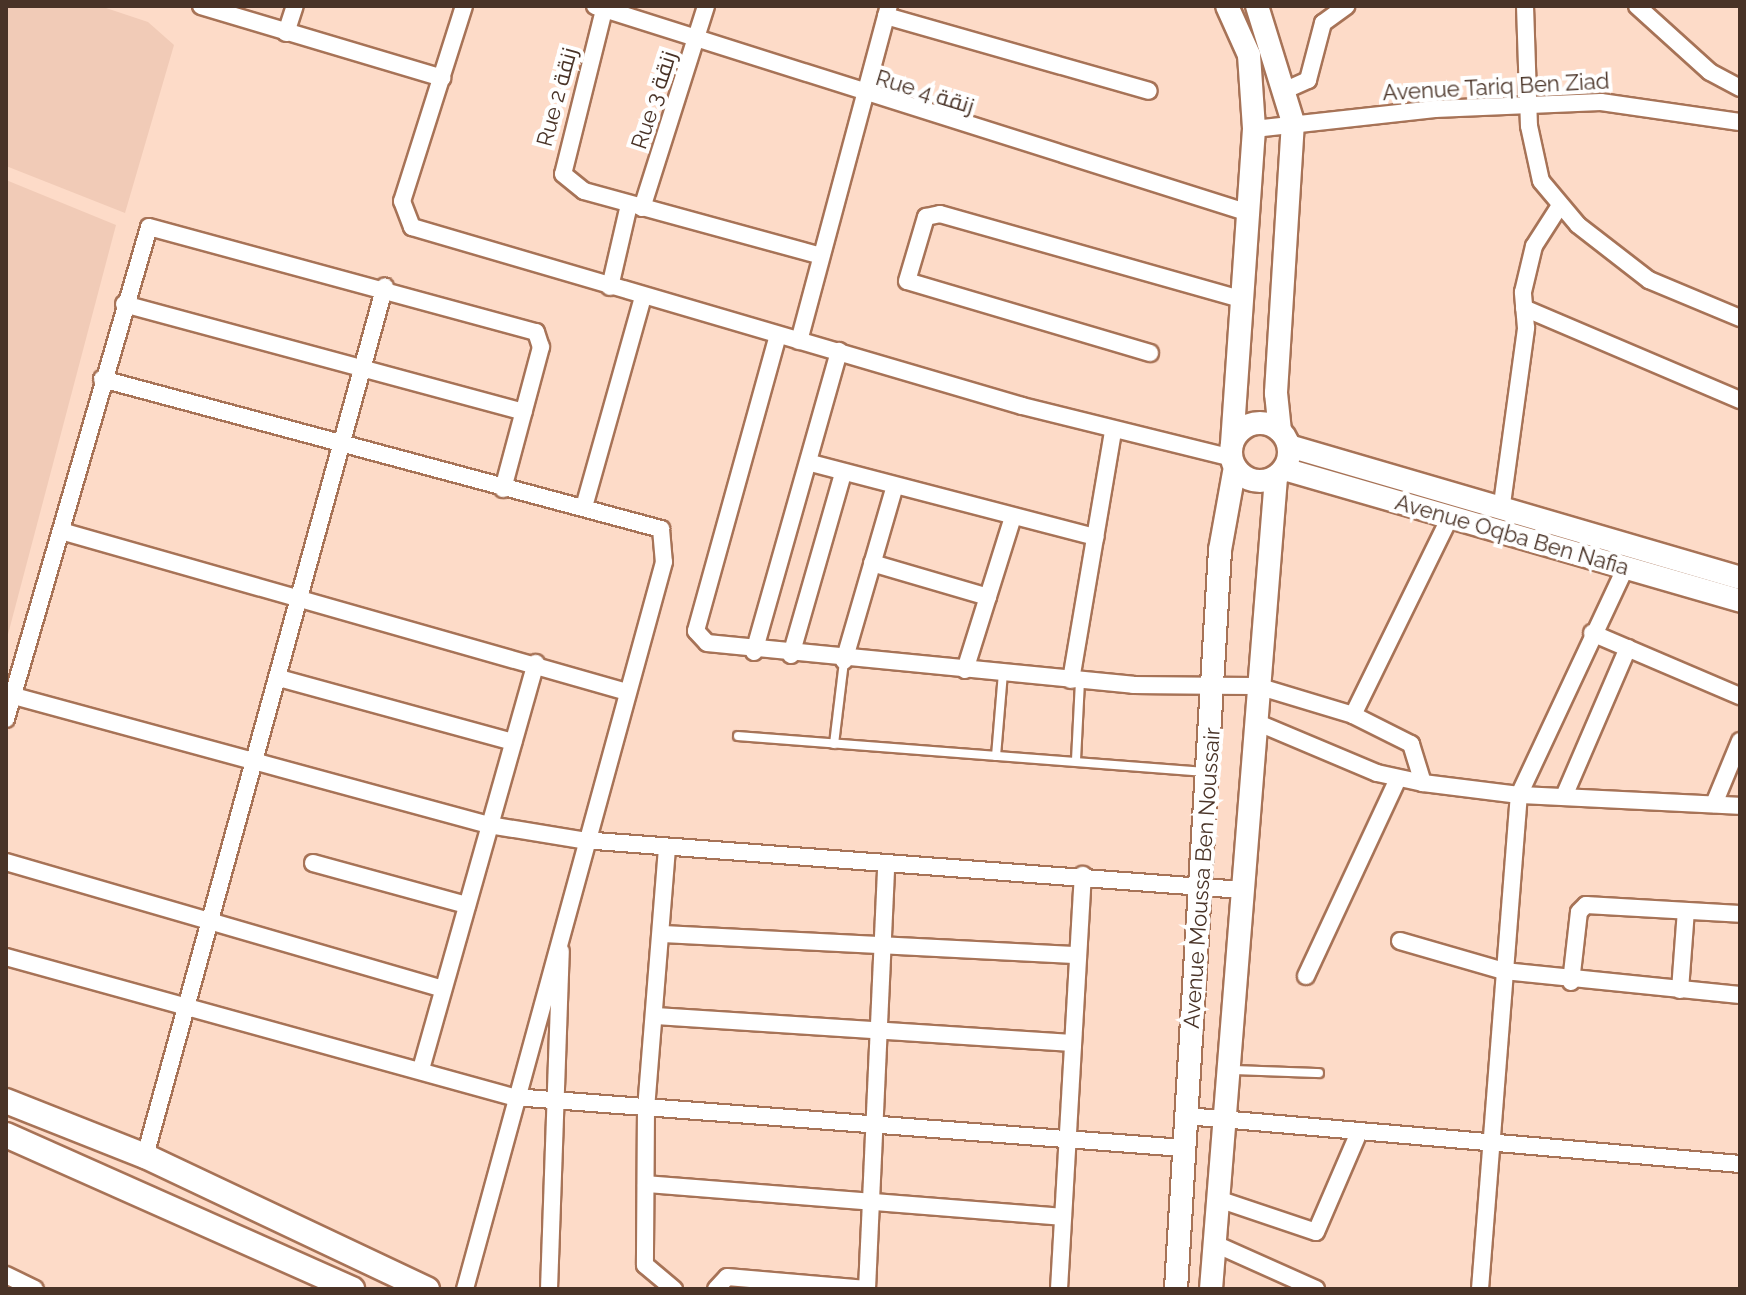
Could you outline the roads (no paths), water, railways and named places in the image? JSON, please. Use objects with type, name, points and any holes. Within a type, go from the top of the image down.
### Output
[{"type":"main road","points":[[6,1101],[145,1156],[427,1289]]},
{"type":"main road","points":[[6,1135],[352,1289]]},
{"type":"street","points":[[201,6],[442,78]]},
{"type":"street","points":[[286,33],[295,6]]},
{"type":"street","points":[[464,6],[402,201],[406,223],[643,297],[1113,431],[1233,456]]},
{"type":"street","name":"Rue 3 زنقة","points":[[610,287],[706,6]]},
{"type":"street","name":"Avenue Moussa Ben Noussair","points":[[1176,1289],[1210,772],[1220,550],[1233,456],[1237,298],[1254,129],[1249,55],[1227,6]]},
{"type":"street","points":[[1257,6],[1288,89],[1293,122],[1276,393],[1285,439]]},
{"type":"street","points":[[1288,89],[1308,80],[1318,32],[1346,6]]},
{"type":"street","points":[[1525,6],[1528,104],[1536,169],[1559,207],[1649,280],[1740,318]]},
{"type":"street","points":[[1637,6],[1710,72],[1740,88]]},
{"type":"street","name":"Rue 4 زنقة","points":[[601,7],[698,36],[860,95],[1246,212]]},
{"type":"street","name":"Rue 2 زنقة","points":[[601,7],[563,155],[563,174],[584,191],[636,206]]},
{"type":"street","points":[[799,341],[860,95],[887,11],[1149,91]]},
{"type":"street","name":"Avenue Tariq Ben Ziad","points":[[1254,129],[1293,122],[1528,104],[1629,102],[1740,122]]},
{"type":"street","points":[[636,206],[818,255]]},
{"type":"street","points":[[1502,504],[1534,246],[1559,207]]},
{"type":"street","points":[[1150,353],[907,281],[926,217],[940,214],[1237,298]]},
{"type":"street","points":[[6,719],[144,233],[157,224],[385,286],[536,332],[541,347],[503,489]]},
{"type":"street","points":[[145,1156],[385,286]]},
{"type":"street","points":[[584,507],[643,297]]},
{"type":"street","points":[[124,304],[524,412]]},
{"type":"street","points":[[1524,308],[1740,400]]},
{"type":"street","points":[[778,335],[696,631],[707,643],[754,652],[1076,680],[1213,690],[1257,686],[1353,715],[1411,744],[1423,783]]},
{"type":"street","points":[[754,652],[811,463],[839,351]]},
{"type":"street","points":[[102,379],[341,448],[503,489],[648,521],[664,543],[627,692],[582,840],[562,926],[513,1097],[465,1289]]},
{"type":"street","name":"Avenue Oqba Ben Nafia","points":[[1740,578],[1285,439],[1253,424],[1233,456],[1258,481],[1280,473],[1450,517],[1740,601]]},
{"type":"street","points":[[1076,680],[1113,431]]},
{"type":"street","name":"Avenue Moussa Ben Noussair","points":[[1211,1289],[1257,686],[1285,439]]},
{"type":"street","points":[[811,463],[843,474],[1096,537]]},
{"type":"street","points":[[791,655],[843,474]]},
{"type":"street","points":[[844,661],[895,486]]},
{"type":"street","points":[[965,670],[1013,517]]},
{"type":"street","points":[[1353,715],[1450,517]]},
{"type":"street","points":[[61,531],[536,663],[627,692]]},
{"type":"street","points":[[872,563],[988,597]]},
{"type":"street","points":[[1480,1289],[1519,795],[1592,633],[1626,567]]},
{"type":"street","points":[[1592,633],[1740,696]]},
{"type":"street","points":[[1565,794],[1628,648]]},
{"type":"street","points":[[421,1069],[536,663]]},
{"type":"street","points":[[279,678],[513,742]]},
{"type":"street","points":[[14,696],[489,825],[582,840],[886,864],[1083,875],[1243,890]]},
{"type":"street","points":[[1256,722],[1397,781],[1519,795],[1565,794],[1740,806]]},
{"type":"street","points":[[1714,804],[1740,741]]},
{"type":"street","points":[[1306,976],[1397,781]]},
{"type":"street","points":[[667,848],[656,1016],[646,1109],[645,1265],[674,1289]]},
{"type":"street","points":[[6,862],[443,989]]},
{"type":"street","points":[[313,863],[467,905]]},
{"type":"street","points":[[716,1289],[727,1277],[867,1289],[871,1123],[886,864]]},
{"type":"street","points":[[1059,1289],[1067,1139],[1068,1043],[1083,875]]},
{"type":"street","points":[[1571,982],[1579,912],[1586,905],[1740,914]]},
{"type":"street","points":[[1680,990],[1686,911]]},
{"type":"street","points":[[549,1289],[562,926]]},
{"type":"street","points":[[661,934],[1075,955]]},
{"type":"street","points":[[1400,941],[1504,971],[1571,982],[1740,995]]},
{"type":"street","points":[[6,957],[421,1069],[513,1097],[1183,1148]]},
{"type":"street","points":[[656,1016],[876,1034],[1068,1043]]},
{"type":"street","points":[[1186,1116],[1740,1164]]},
{"type":"street","points":[[1218,1199],[1316,1232],[1359,1132]]},
{"type":"street","points":[[646,1184],[869,1205],[1063,1217]]},
{"type":"street","points":[[1213,1243],[1316,1289]]},
{"type":"street","points":[[6,1275],[35,1289]]},
{"type":"lane","points":[[834,744],[844,661]]},
{"type":"lane","points":[[996,756],[1003,673]]},
{"type":"lane","points":[[1076,680],[1076,760]]},
{"type":"lane","points":[[738,736],[1210,772]]},
{"type":"lane","points":[[1230,1070],[1319,1073]]}]
